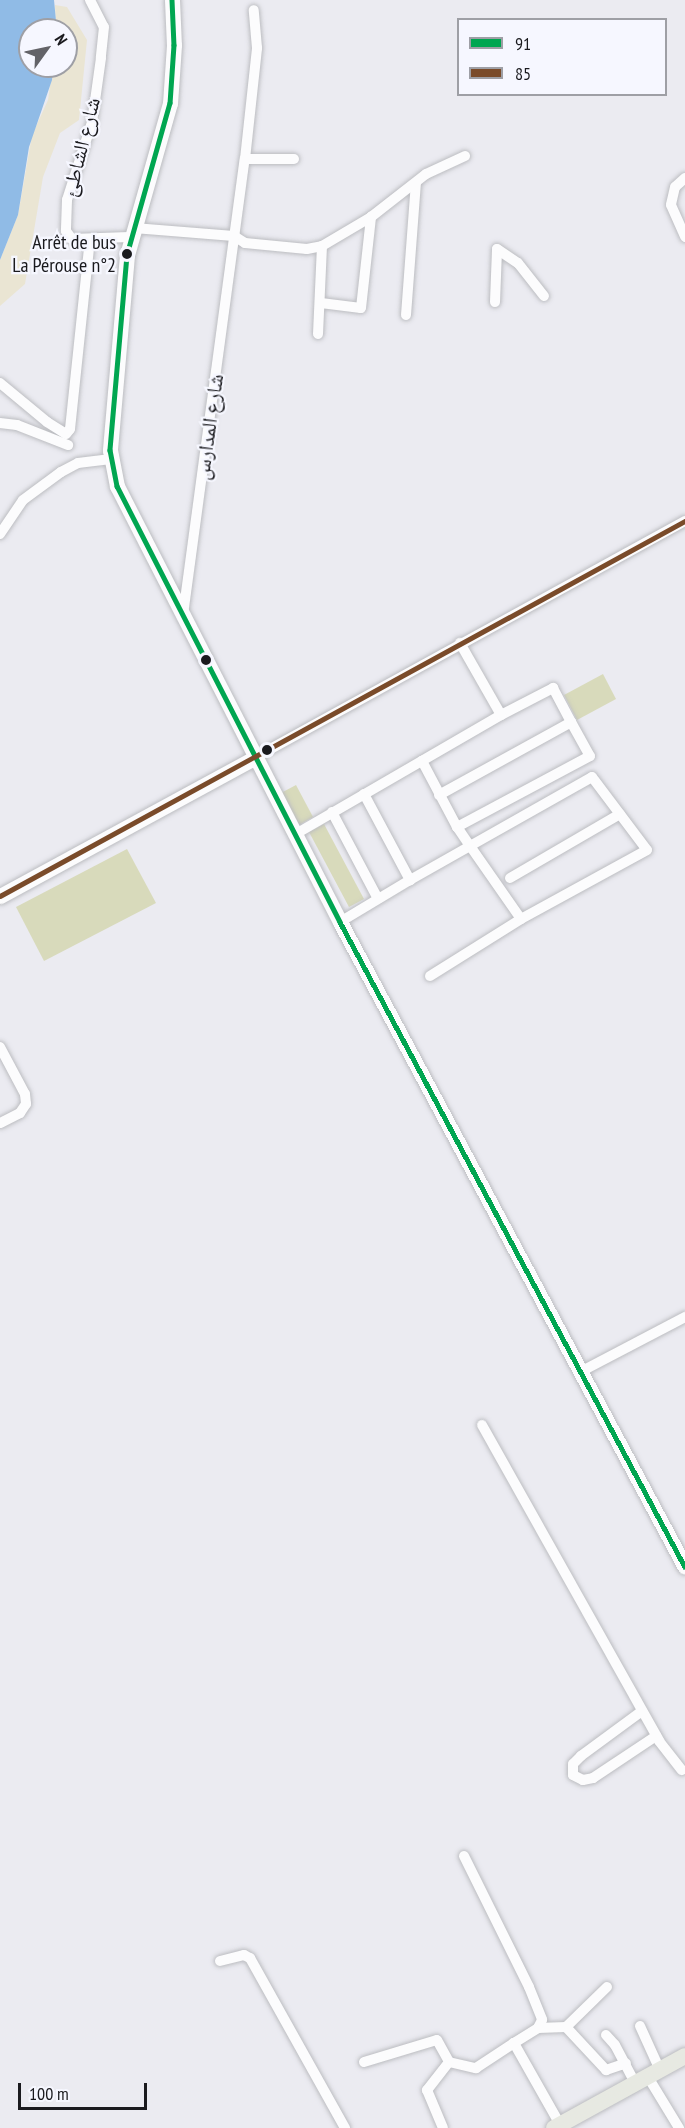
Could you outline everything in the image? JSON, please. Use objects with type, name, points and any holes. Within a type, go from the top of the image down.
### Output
[{"type":"main road","points":[[172,0],[174,45],[170,103],[131,232],[111,459],[117,486],[294,835],[580,1372],[681,1551],[685,1567]]},
{"type":"main road","points":[[0,896],[254,758]]},
{"type":"main road","points":[[559,2127],[685,2056]]},
{"type":"street","name":"شارع الشاطئ","points":[[90,0],[104,27],[92,122],[67,200],[65,222],[72,239],[90,239],[131,232],[234,236],[245,243],[307,249],[322,246]]},
{"type":"street","name":"شارع المدارس","points":[[183,618],[245,159],[255,73],[254,10]]},
{"type":"street","points":[[318,334],[322,246],[371,217],[426,174],[465,156]]},
{"type":"street","points":[[245,159],[294,159]]},
{"type":"street","points":[[685,178],[675,187],[671,206],[685,237]]},
{"type":"street","points":[[406,315],[416,183]]},
{"type":"street","points":[[321,303],[361,308],[371,217]]},
{"type":"street","points":[[64,441],[70,429],[90,239]]},
{"type":"street","points":[[495,303],[497,249],[518,263],[544,296]]},
{"type":"street","points":[[0,383],[64,441],[78,463]]},
{"type":"street","points":[[0,423],[17,425],[64,441]]},
{"type":"street","points":[[0,534],[23,500],[78,463],[111,459]]},
{"type":"street","points":[[254,758],[685,521]]},
{"type":"street","points":[[460,643],[501,714]]},
{"type":"street","points":[[294,835],[501,714],[553,688],[590,756],[457,827]]},
{"type":"street","points":[[439,795],[571,722]]},
{"type":"street","points":[[422,761],[457,827],[521,919]]},
{"type":"street","points":[[340,922],[592,777],[646,850],[521,919],[430,976]]},
{"type":"street","points":[[364,794],[410,880]]},
{"type":"street","points":[[332,812],[378,899]]},
{"type":"street","points":[[510,878],[620,814]]},
{"type":"street","points":[[0,1047],[25,1094],[26,1104],[20,1113],[0,1123]]},
{"type":"street","points":[[580,1372],[685,1317]]},
{"type":"street","points":[[482,1425],[656,1736],[682,1770]]},
{"type":"street","points":[[642,1711],[581,1756],[573,1764],[573,1775],[582,1780],[593,1778],[656,1736]]},
{"type":"street","points":[[464,1856],[529,1987],[542,2020],[538,2028]]},
{"type":"street","points":[[220,1962],[244,1955],[250,1958],[345,2128]]},
{"type":"street","points":[[449,2062],[476,2068],[538,2028],[566,2027],[607,1987]]},
{"type":"street","points":[[640,2026],[648,2076],[679,2128]]},
{"type":"street","points":[[566,2027],[606,2070],[626,2063]]},
{"type":"street","points":[[606,2036],[626,2063],[648,2076]]},
{"type":"street","points":[[364,2062],[433,2039],[440,2042],[449,2062]]},
{"type":"street","points":[[514,2043],[559,2127]]},
{"type":"street","points":[[443,2128],[426,2090],[449,2062]]},
{"type":"green space","points":[[603,674],[616,699],[577,720],[564,695]]},
{"type":"green space","points":[[296,785],[313,817],[299,825],[281,793]]},
{"type":"green space","points":[[324,824],[364,899],[349,907],[309,832]]},
{"type":"green space","points":[[127,849],[156,903],[44,961],[16,907]]},
{"type":"sand","points":[[55,5],[67,7],[74,18],[56,18]]},
{"type":"sand","points":[[78,25],[87,40],[79,120],[60,133],[43,177],[25,284],[0,306],[0,260],[18,215],[32,135],[48,100],[51,78],[78,78]]},
{"type":"water","points":[[0,0],[54,0],[56,18],[18,18],[18,78],[52,78],[52,80],[29,147],[18,215],[0,260]]},
{"type":"transit line","name":"91","points":[[172,0],[174,45],[170,103],[127,255],[110,450],[117,486],[340,922],[685,1567]]},
{"type":"transit line","name":"85","points":[[0,896],[685,521]]},
{"type":"place","name":"Arrêt de bus La Pérouse n°2","points":[[127,254]]}]
